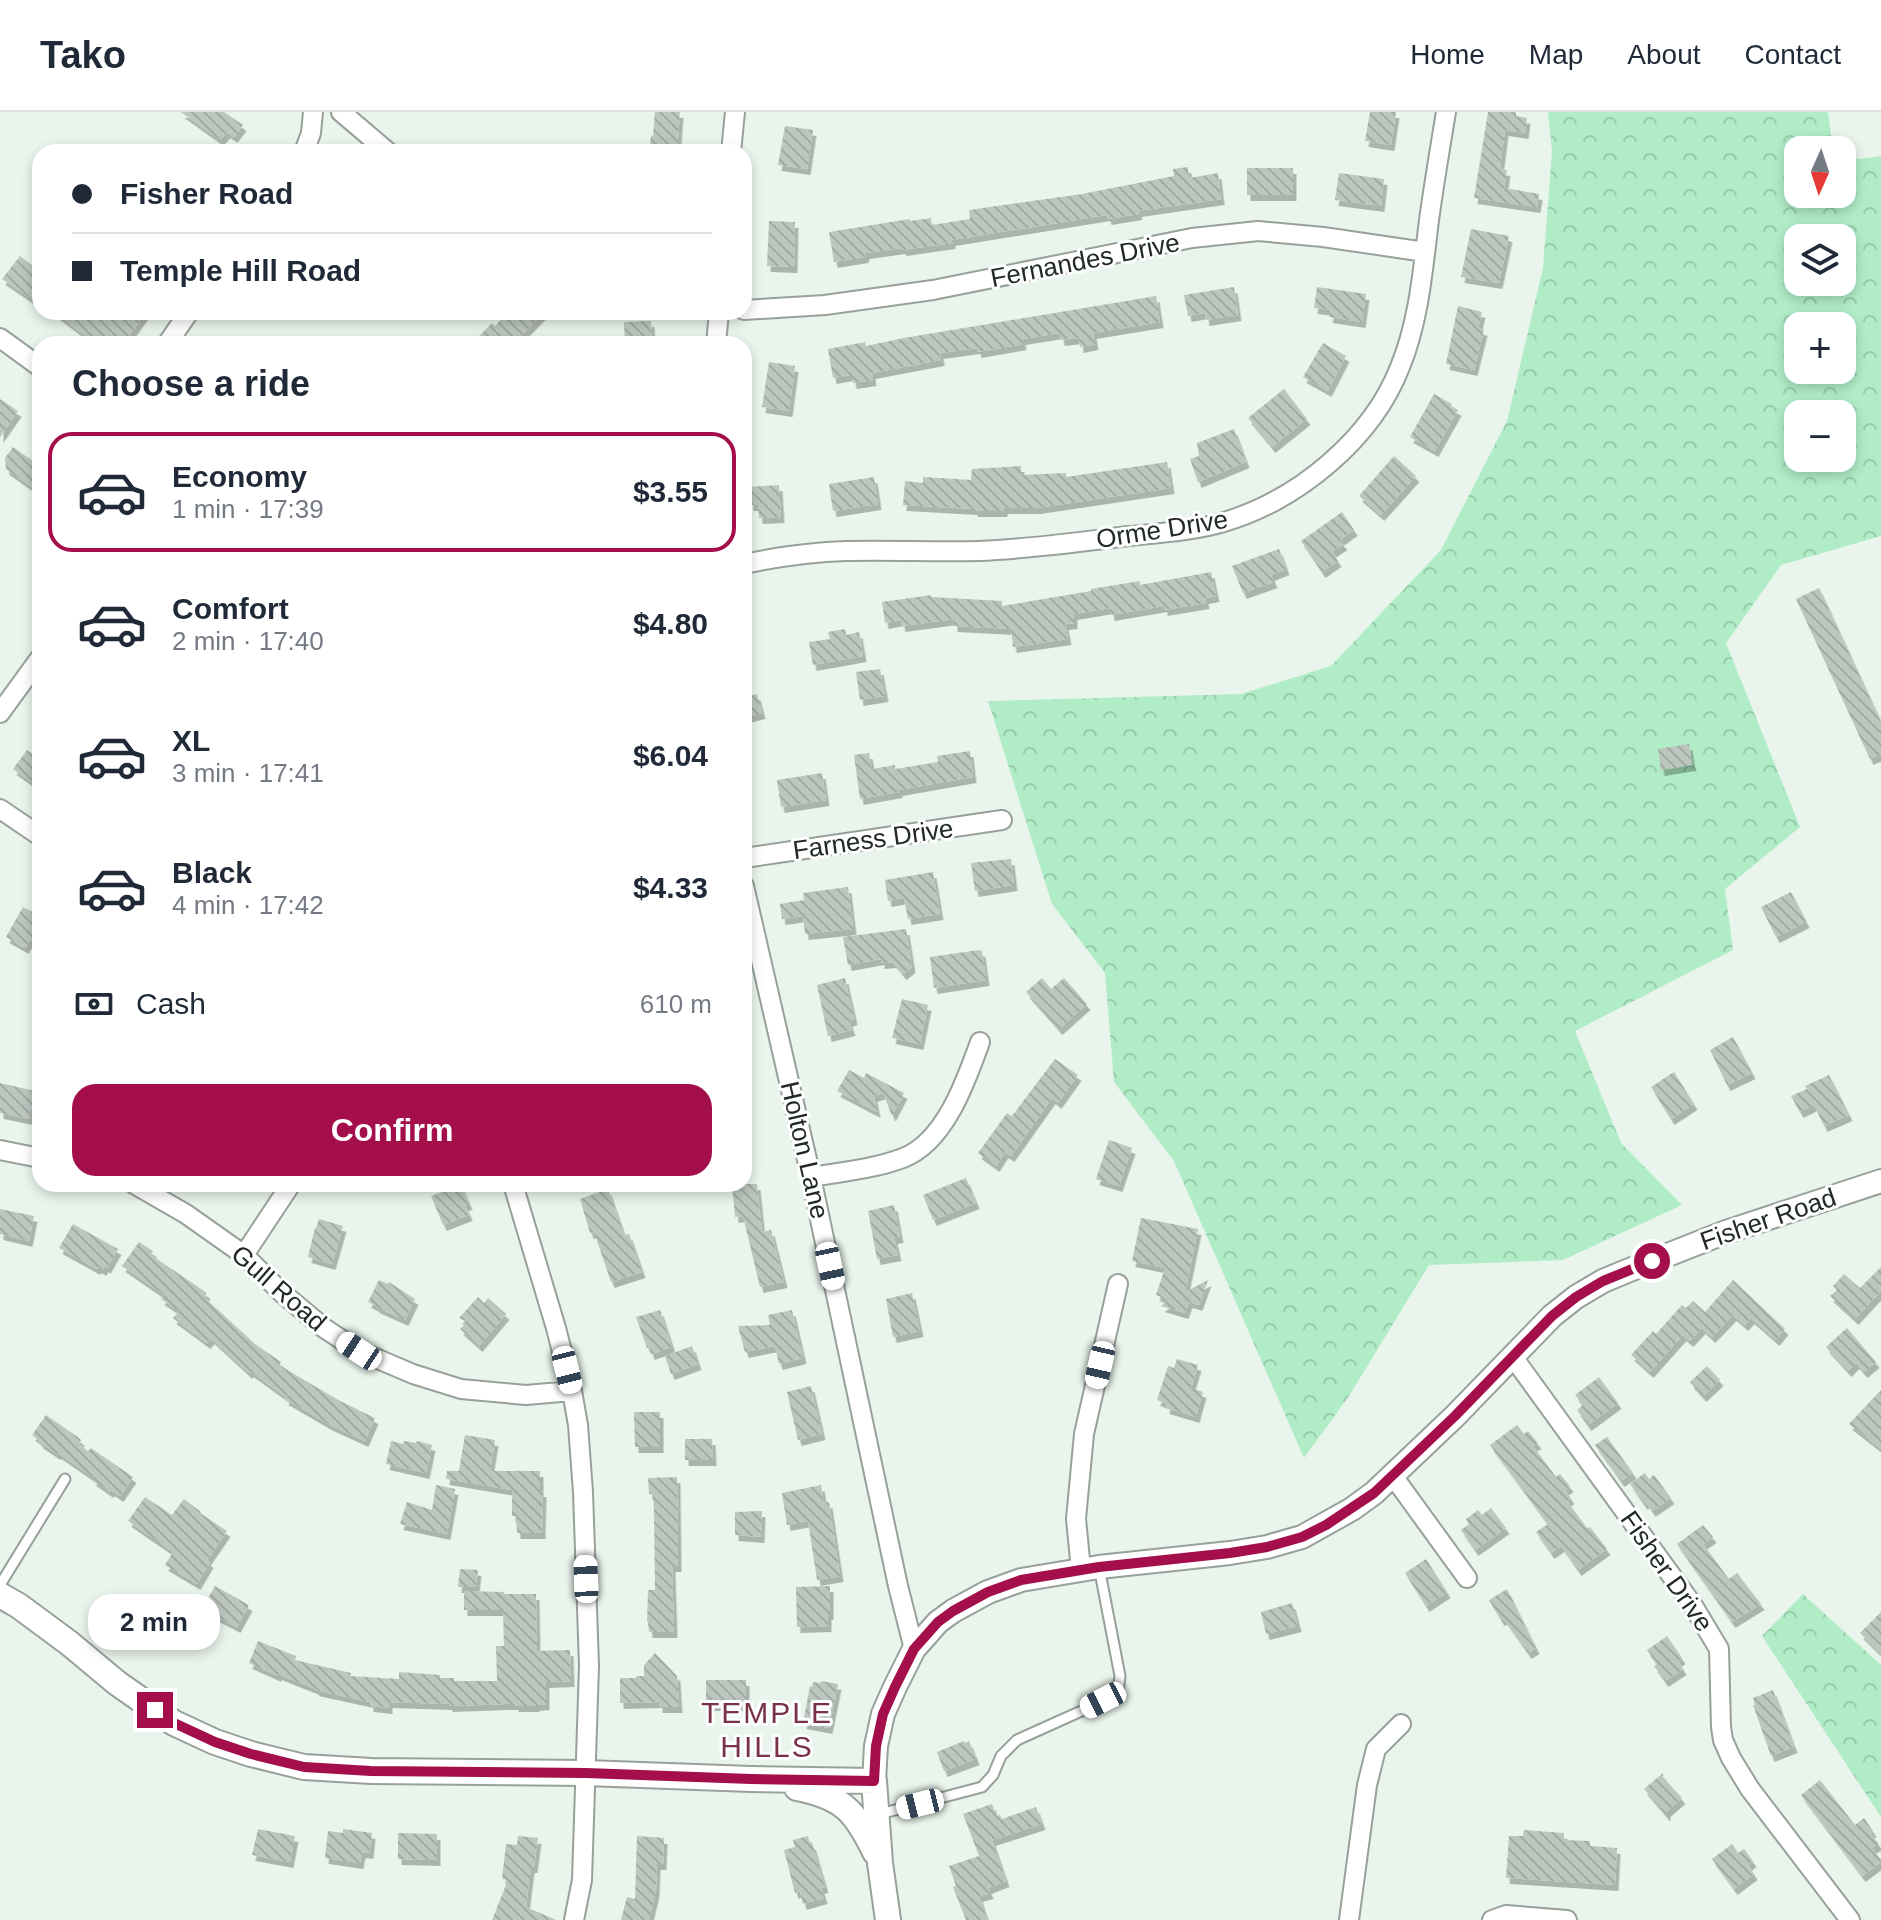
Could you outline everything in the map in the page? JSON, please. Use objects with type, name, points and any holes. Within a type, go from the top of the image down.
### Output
[{"type":"main road","points":[[0,1595],[174,1723],[215,1742],[304,1767],[874,1781],[888,1920]]},
{"type":"main road","points":[[751,1779],[809,1790],[836,1801],[848,1809],[864,1830],[880,1863]]},
{"type":"street","points":[[307,144],[313,112]]},
{"type":"street","points":[[341,112],[379,144]]},
{"type":"street","points":[[732,144],[735,112]]},
{"type":"street","name":"Orme Drive","points":[[752,562],[823,552],[976,551],[1032,547],[1207,526],[1257,509],[1307,481],[1345,449],[1376,413],[1394,382],[1407,349],[1413,328],[1446,112]]},
{"type":"street","name":"Fernandes Drive","points":[[752,310],[825,305],[933,290],[1192,238],[1258,231],[1425,252]]},
{"type":"street","points":[[0,338],[32,361]]},
{"type":"street","points":[[0,713],[32,669]]},
{"type":"street","points":[[0,809],[32,831]]},
{"type":"street","name":"Farness Drive","points":[[752,857],[1002,820]]},
{"type":"street","name":"Holton Lane","points":[[752,921],[914,1649]]},
{"type":"street","points":[[811,1177],[903,1158],[928,1141],[952,1108],[980,1042]]},
{"type":"street","points":[[0,1150],[32,1156]]},
{"type":"street","name":"Fisher Road","points":[[874,1781],[876,1746],[883,1714],[914,1649],[938,1622],[953,1611],[988,1592],[1021,1580],[1230,1553],[1302,1537],[1374,1493],[1552,1316],[1576,1297],[1603,1281],[1726,1232],[1881,1181]]},
{"type":"street","name":"Gull Road","points":[[148,1192],[186,1214],[244,1255],[324,1328],[379,1361],[461,1389],[526,1395],[572,1391]]},
{"type":"street","points":[[244,1255],[286,1192]]},
{"type":"street","points":[[516,1192],[538,1263],[578,1425],[589,1666],[582,1880],[574,1920]]},
{"type":"street","points":[[1090,1569],[1076,1519],[1084,1434],[1118,1284]]},
{"type":"street","name":"Fisher Drive","points":[[1513,1357],[1715,1640],[1721,1657],[1721,1727],[1731,1758],[1750,1789],[1850,1920]]},
{"type":"street","points":[[1393,1476],[1467,1578]]},
{"type":"street","points":[[1349,1920],[1367,1785],[1376,1749],[1401,1724]]},
{"type":"street","points":[[1492,1920],[1506,1915],[1567,1920]]},
{"type":"lane","points":[[0,1585],[65,1479]]},
{"type":"lane","points":[[876,1815],[982,1787],[993,1775],[1001,1756],[1017,1740],[1118,1693],[1120,1676],[1090,1569]]},
{"type":"green space","points":[[1548,112],[1828,112],[1831,136],[1784,136],[1784,208],[1856,208],[1856,159],[1881,156],[1881,536],[1781,565],[1726,643],[1800,827],[1725,889],[1733,950],[1575,1031],[1621,1143],[1682,1205],[1563,1260],[1429,1265],[1349,1396],[1304,1458],[1174,1161],[1114,1082],[1105,973],[1052,904],[988,701],[1241,694],[1331,666],[1441,550],[1507,421],[1543,268],[1552,151]]},
{"type":"green space","points":[[1803,1594],[1881,1665],[1881,1817],[1762,1636]]},
{"type":"building","points":[[181,112],[224,112],[243,125],[234,137],[227,132],[220,140]]},
{"type":"building","points":[[655,112],[680,112],[678,144],[650,144]]},
{"type":"building","points":[[1370,112],[1396,112],[1391,145],[1365,141]]},
{"type":"building","points":[[1488,112],[1516,112],[1516,116],[1527,118],[1525,133],[1505,130],[1500,169],[1507,170],[1504,188],[1539,194],[1537,207],[1474,198]]},
{"type":"building","points":[[785,126],[813,130],[807,169],[778,165]]},
{"type":"building","points":[[1188,167],[1189,178],[1218,173],[1221,199],[1138,211],[1139,214],[1108,219],[1107,215],[952,240],[952,243],[866,253],[865,257],[834,262],[829,232],[910,219],[931,218],[932,225],[970,219],[969,210],[1082,194],[1174,176],[1173,169]]},
{"type":"building","points":[[1247,168],[1293,168],[1293,195],[1247,195]]},
{"type":"building","points":[[1339,173],[1384,179],[1381,206],[1335,200]]},
{"type":"building","points":[[769,221],[795,222],[794,267],[767,266]]},
{"type":"building","points":[[1471,229],[1509,236],[1499,283],[1461,277]]},
{"type":"building","points":[[20,256],[32,265],[32,299],[2,279]]},
{"type":"building","points":[[1234,287],[1238,315],[1206,320],[1205,313],[1188,316],[1184,295]]},
{"type":"building","points":[[1317,287],[1366,294],[1362,322],[1329,317],[1331,310],[1314,308]]},
{"type":"building","points":[[1156,296],[1160,322],[1093,333],[1095,344],[1080,347],[1079,338],[1061,340],[1060,333],[1022,339],[1023,344],[978,352],[977,348],[940,353],[941,360],[872,373],[873,380],[853,383],[850,375],[833,378],[828,349],[865,342],[866,346]]},
{"type":"building","points":[[1458,306],[1482,312],[1478,328],[1484,330],[1474,370],[1446,364]]},
{"type":"building","points":[[64,320],[140,320],[129,336],[86,336]]},
{"type":"building","points":[[501,320],[536,320],[521,336],[479,336],[492,323],[495,326]]},
{"type":"building","points":[[651,321],[652,336],[625,336],[624,322]]},
{"type":"building","points":[[1323,343],[1346,356],[1328,391],[1303,377]]},
{"type":"building","points":[[769,362],[795,366],[789,411],[762,407]]},
{"type":"building","points":[[1284,389],[1307,419],[1272,447],[1248,418]]},
{"type":"building","points":[[1434,394],[1458,410],[1435,451],[1410,437]]},
{"type":"building","points":[[0,399],[18,411],[0,437]]},
{"type":"building","points":[[1234,429],[1246,462],[1198,482],[1190,459],[1199,456],[1197,443]]},
{"type":"building","points":[[13,447],[32,460],[32,487],[6,469],[5,458]]},
{"type":"building","points":[[1394,456],[1416,476],[1381,515],[1359,496]]},
{"type":"building","points":[[1167,462],[1171,488],[1037,508],[1004,508],[1004,511],[903,505],[905,481],[923,483],[923,477],[971,480],[972,469],[1021,466],[1021,475],[1066,473],[1066,477]]},
{"type":"building","points":[[874,477],[878,504],[833,511],[829,484]]},
{"type":"building","points":[[779,485],[781,517],[759,518],[758,505],[752,505],[752,487]]},
{"type":"building","points":[[1342,512],[1354,530],[1340,540],[1344,544],[1332,552],[1338,561],[1322,572],[1301,541]]},
{"type":"building","points":[[1279,549],[1286,569],[1271,575],[1274,582],[1243,593],[1232,566]]},
{"type":"building","points":[[1211,572],[1216,596],[1205,598],[1206,603],[1111,615],[1110,608],[1074,614],[1074,623],[1065,624],[1068,639],[1013,647],[1011,629],[954,626],[954,619],[902,626],[901,620],[885,623],[882,602],[931,595],[1002,601],[1002,606],[1140,581],[1140,585]]},
{"type":"building","points":[[1819,588],[1881,722],[1881,754],[1870,759],[1796,599]]},
{"type":"building","points":[[845,629],[846,635],[859,632],[863,656],[813,665],[809,642],[830,639],[828,632]]},
{"type":"building","points":[[880,669],[885,696],[860,700],[856,672]]},
{"type":"building","points":[[757,694],[762,713],[752,716],[752,695]]},
{"type":"building","points":[[1689,744],[1692,765],[1661,770],[1658,749]]},
{"type":"building","points":[[27,750],[32,753],[32,782],[13,769]]},
{"type":"building","points":[[970,751],[973,777],[860,799],[854,755],[869,753],[872,769],[895,765],[895,769],[938,762],[937,756]]},
{"type":"building","points":[[822,773],[826,800],[781,807],[777,780]]},
{"type":"building","points":[[1011,859],[1014,885],[975,891],[971,863]]},
{"type":"building","points":[[933,872],[940,914],[908,919],[904,898],[888,901],[885,880]]},
{"type":"building","points":[[848,887],[853,929],[805,934],[803,916],[782,919],[780,904],[804,900],[803,893]]},
{"type":"building","points":[[1791,892],[1806,922],[1776,937],[1761,907]]},
{"type":"building","points":[[23,907],[32,912],[32,941],[25,948],[6,937]]},
{"type":"building","points":[[906,929],[912,967],[903,974],[893,962],[881,963],[881,959],[848,965],[843,937]]},
{"type":"building","points":[[982,951],[986,980],[934,988],[930,957]]},
{"type":"building","points":[[845,978],[854,1019],[849,1021],[852,1030],[828,1036],[817,985]]},
{"type":"building","points":[[1042,978],[1051,989],[1064,978],[1087,1004],[1059,1029],[1026,992]]},
{"type":"building","points":[[902,999],[928,1005],[920,1044],[892,1038]]},
{"type":"building","points":[[1733,1037],[1752,1073],[1727,1085],[1710,1050]]},
{"type":"building","points":[[1055,1059],[1078,1075],[1058,1103],[1052,1098],[1011,1156],[1005,1152],[996,1166],[978,1153],[1007,1113],[1012,1116]]},
{"type":"building","points":[[849,1070],[864,1078],[866,1073],[904,1093],[892,1116],[883,1093],[874,1096],[877,1112],[837,1091]]},
{"type":"building","points":[[1674,1072],[1694,1104],[1671,1119],[1651,1087]]},
{"type":"building","points":[[1829,1075],[1849,1115],[1824,1126],[1814,1105],[1800,1112],[1791,1096]]},
{"type":"building","points":[[0,1083],[32,1090],[29,1119],[0,1113]]},
{"type":"building","points":[[1109,1140],[1132,1148],[1119,1186],[1096,1179]]},
{"type":"building","points":[[966,1178],[976,1203],[933,1220],[923,1195]]},
{"type":"building","points":[[752,1184],[757,1184],[762,1232],[771,1230],[784,1282],[760,1287],[743,1216],[735,1217],[733,1192],[752,1192]]},
{"type":"building","points":[[442,1192],[464,1192],[469,1215],[443,1225],[431,1196]]},
{"type":"building","points":[[609,1192],[624,1235],[629,1234],[642,1272],[611,1282],[594,1232],[590,1233],[580,1199]]},
{"type":"building","points":[[894,1205],[900,1237],[894,1238],[898,1255],[877,1259],[868,1211]]},
{"type":"building","points":[[0,1209],[34,1216],[29,1241],[0,1234]]},
{"type":"building","points":[[1141,1218],[1198,1229],[1185,1292],[1208,1280],[1199,1305],[1189,1302],[1185,1313],[1161,1306],[1167,1302],[1156,1295],[1165,1268],[1132,1261]]},
{"type":"building","points":[[319,1219],[343,1226],[332,1264],[308,1257]]},
{"type":"building","points":[[73,1224],[118,1249],[107,1268],[97,1269],[59,1248]]},
{"type":"building","points":[[139,1242],[153,1251],[151,1255],[207,1293],[204,1297],[255,1344],[281,1362],[279,1365],[375,1418],[365,1441],[285,1399],[249,1373],[211,1338],[207,1343],[173,1318],[179,1311],[161,1299],[164,1295],[122,1266]]},
{"type":"building","points":[[1881,1267],[1881,1291],[1855,1319],[1830,1296],[1837,1290],[1833,1286],[1844,1274],[1860,1288]]},
{"type":"building","points":[[379,1280],[389,1282],[415,1299],[405,1320],[368,1302]]},
{"type":"building","points":[[1733,1280],[1785,1329],[1776,1340],[1751,1318],[1745,1325],[1733,1315],[1712,1337],[1702,1328],[1690,1341],[1683,1335],[1650,1372],[1631,1355],[1653,1331],[1656,1334],[1682,1305],[1686,1308],[1693,1301],[1705,1312]]},
{"type":"building","points":[[912,1293],[920,1331],[893,1337],[886,1299]]},
{"type":"building","points":[[478,1297],[484,1303],[488,1298],[506,1314],[479,1346],[460,1329],[467,1322],[459,1318]]},
{"type":"building","points":[[660,1310],[672,1347],[651,1354],[636,1317]]},
{"type":"building","points":[[792,1310],[803,1358],[779,1364],[775,1346],[745,1352],[738,1326],[770,1325],[768,1315]]},
{"type":"building","points":[[1847,1328],[1876,1362],[1864,1372],[1856,1363],[1848,1371],[1826,1347]]},
{"type":"building","points":[[692,1346],[698,1364],[671,1374],[665,1356]]},
{"type":"building","points":[[1177,1359],[1198,1365],[1191,1388],[1203,1392],[1196,1417],[1166,1408],[1167,1404],[1157,1400],[1168,1366],[1174,1368]]},
{"type":"building","points":[[1707,1366],[1720,1380],[1703,1396],[1690,1382]]},
{"type":"building","points":[[1599,1377],[1618,1403],[1588,1425],[1577,1410],[1583,1405],[1575,1395]]},
{"type":"building","points":[[811,1386],[822,1434],[798,1440],[787,1392]]},
{"type":"building","points":[[1881,1390],[1881,1449],[1849,1424]]},
{"type":"building","points":[[634,1412],[660,1412],[660,1447],[635,1447]]},
{"type":"building","points":[[46,1415],[79,1438],[79,1444],[88,1451],[91,1448],[133,1477],[120,1496],[110,1492],[32,1435]]},
{"type":"building","points":[[1517,1425],[1524,1434],[1528,1431],[1538,1443],[1533,1446],[1556,1477],[1560,1474],[1570,1486],[1565,1490],[1571,1498],[1567,1501],[1607,1549],[1578,1570],[1561,1546],[1551,1553],[1536,1532],[1548,1524],[1490,1445]]},
{"type":"building","points":[[465,1435],[495,1440],[490,1471],[540,1471],[542,1533],[517,1533],[516,1516],[512,1516],[512,1490],[446,1479],[447,1471],[459,1471]]},
{"type":"building","points":[[1607,1437],[1633,1473],[1621,1481],[1595,1445]]},
{"type":"building","points":[[685,1439],[712,1439],[713,1460],[685,1460]]},
{"type":"building","points":[[391,1441],[403,1444],[404,1441],[417,1441],[432,1445],[426,1473],[386,1464]]},
{"type":"building","points":[[1645,1473],[1649,1479],[1654,1475],[1671,1498],[1652,1511],[1630,1484]]},
{"type":"building","points":[[677,1477],[678,1566],[672,1566],[674,1632],[649,1632],[648,1590],[655,1590],[653,1494],[649,1494],[648,1478]]},
{"type":"building","points":[[436,1485],[455,1489],[447,1534],[400,1524],[407,1502],[432,1510]]},
{"type":"building","points":[[821,1485],[824,1503],[829,1502],[840,1576],[817,1580],[808,1521],[787,1525],[782,1493]]},
{"type":"building","points":[[145,1497],[172,1515],[184,1499],[227,1531],[207,1560],[210,1562],[197,1584],[165,1565],[173,1552],[128,1521]]},
{"type":"building","points":[[1491,1508],[1506,1528],[1475,1550],[1461,1530],[1469,1524],[1466,1519],[1478,1510],[1482,1515]]},
{"type":"building","points":[[762,1511],[761,1537],[735,1535],[735,1512]]},
{"type":"building","points":[[1703,1525],[1713,1537],[1703,1544],[1729,1579],[1737,1573],[1761,1604],[1732,1622],[1677,1544]]},
{"type":"building","points":[[1426,1559],[1447,1592],[1426,1606],[1405,1573]]},
{"type":"building","points":[[460,1569],[478,1570],[476,1587],[458,1587]]},
{"type":"building","points":[[215,1586],[249,1605],[237,1627],[202,1609]]},
{"type":"building","points":[[830,1586],[828,1626],[797,1627],[796,1587]]},
{"type":"building","points":[[1507,1589],[1536,1648],[1528,1653],[1489,1600]]},
{"type":"building","points":[[464,1591],[536,1594],[537,1651],[570,1650],[571,1681],[546,1682],[546,1704],[536,1706],[389,1702],[389,1708],[370,1706],[370,1702],[315,1690],[249,1663],[258,1641],[296,1656],[295,1660],[351,1673],[350,1676],[399,1679],[399,1672],[440,1675],[440,1678],[454,1678],[454,1681],[497,1681],[496,1646],[504,1646],[503,1610],[464,1610]]},
{"type":"building","points":[[1292,1603],[1298,1626],[1266,1634],[1261,1612]]},
{"type":"building","points":[[1881,1612],[1881,1654],[1860,1633]]},
{"type":"building","points":[[1667,1636],[1682,1658],[1678,1661],[1683,1669],[1665,1681],[1647,1650]]},
{"type":"building","points":[[655,1653],[677,1676],[679,1707],[659,1707],[659,1702],[620,1703],[620,1678],[644,1676],[644,1665]]},
{"type":"building","points":[[706,1680],[746,1680],[746,1705],[706,1705]]},
{"type":"building","points":[[813,1682],[838,1684],[829,1728],[803,1723],[810,1686]]},
{"type":"building","points":[[1773,1690],[1794,1747],[1771,1756],[1753,1698]]},
{"type":"building","points":[[969,1741],[976,1759],[944,1771],[937,1752]]},
{"type":"building","points":[[1663,1773],[1663,1777],[1682,1798],[1667,1811],[1667,1816],[1644,1789]]},
{"type":"building","points":[[1820,1780],[1855,1825],[1864,1818],[1879,1844],[1872,1848],[1881,1862],[1862,1876],[1801,1795]]},
{"type":"building","points":[[992,1804],[996,1816],[1000,1815],[1002,1819],[1036,1807],[1042,1824],[992,1840],[1006,1881],[988,1888],[990,1893],[979,1896],[987,1920],[966,1920],[953,1887],[956,1886],[949,1866],[979,1856],[963,1814]]},
{"type":"building","points":[[258,1829],[295,1836],[290,1862],[252,1855]]},
{"type":"building","points":[[343,1829],[372,1833],[370,1853],[362,1852],[360,1863],[325,1858],[328,1831],[343,1833]]},
{"type":"building","points":[[1524,1830],[1564,1833],[1564,1840],[1590,1841],[1590,1846],[1617,1848],[1615,1885],[1506,1878],[1509,1836],[1523,1836]]},
{"type":"building","points":[[398,1833],[437,1834],[437,1860],[398,1859]]},
{"type":"building","points":[[518,1836],[538,1838],[526,1907],[556,1920],[492,1920],[508,1880],[502,1879],[506,1844],[517,1845]]},
{"type":"building","points":[[637,1836],[664,1838],[663,1864],[657,1864],[656,1891],[649,1920],[621,1920],[627,1897],[635,1899]]},
{"type":"building","points":[[808,1836],[825,1887],[821,1888],[824,1898],[803,1904],[800,1891],[795,1893],[784,1850],[795,1847],[793,1840]]},
{"type":"building","points":[[1732,1844],[1738,1853],[1744,1849],[1753,1861],[1748,1865],[1754,1874],[1734,1889],[1712,1859]]},
{"type":"district","name":"TEMPLE HILLS","points":[[767,1729]]},
{"type":"route","points":[[155,1710],[174,1723],[215,1742],[304,1767],[874,1781],[876,1746],[883,1714],[895,1687],[914,1649],[938,1622],[953,1611],[988,1592],[1021,1580],[1099,1567],[1267,1547],[1302,1537],[1326,1525],[1374,1493],[1393,1476],[1552,1316],[1603,1281],[1652,1261]]}]
